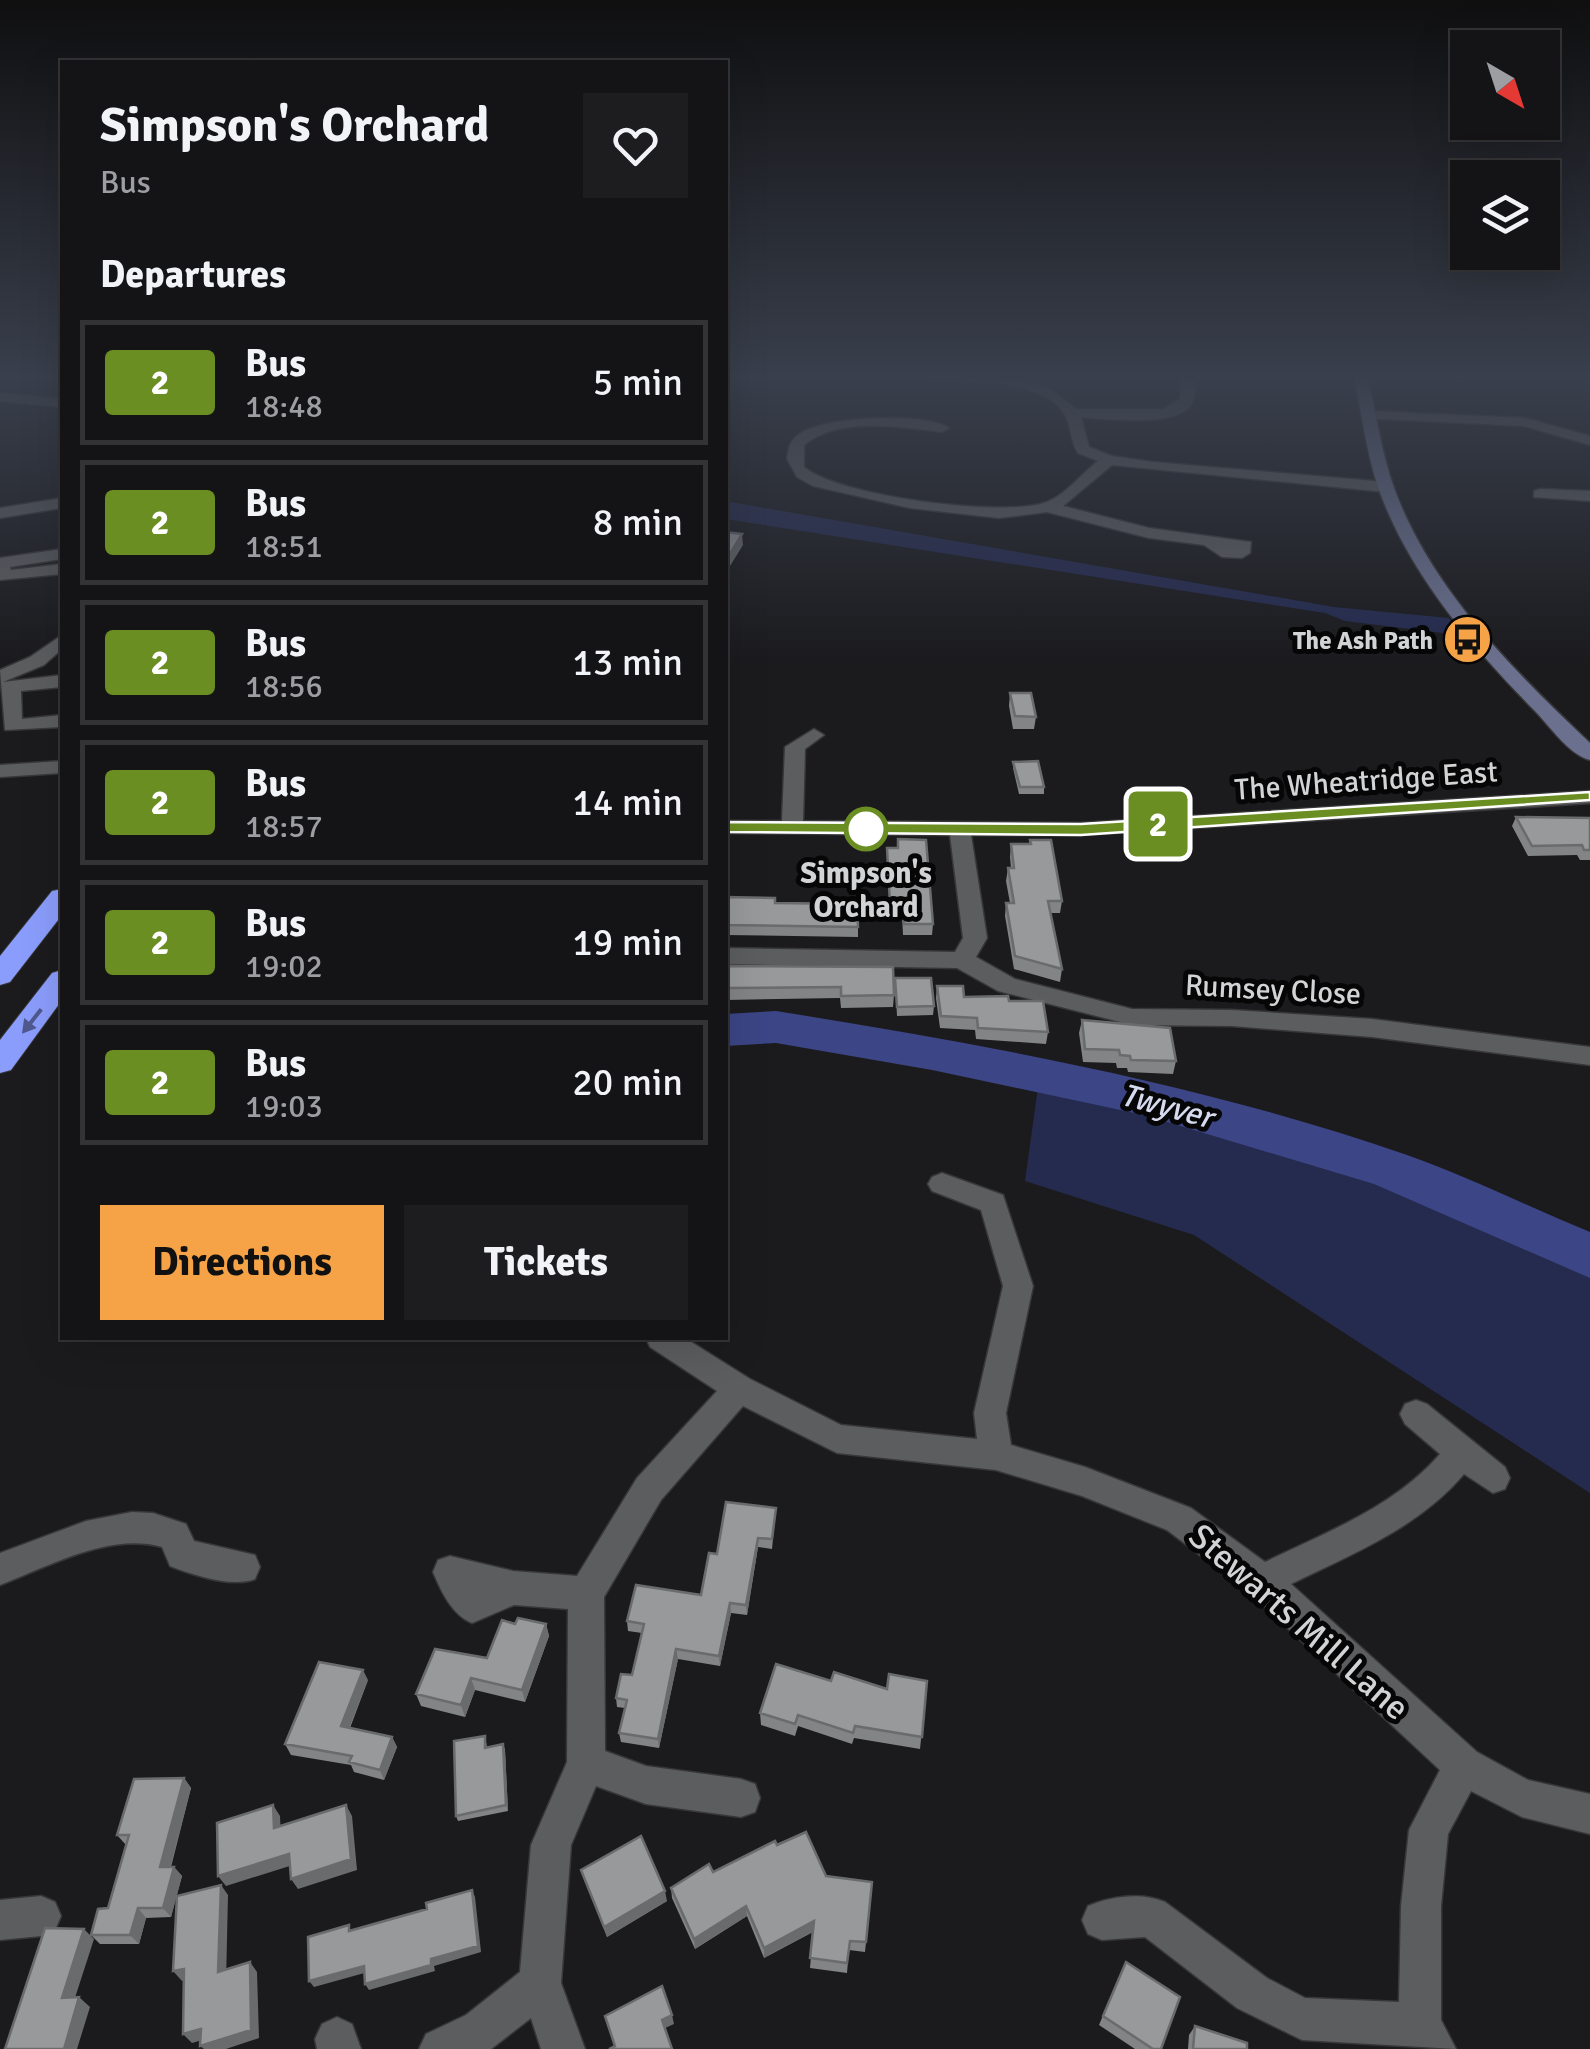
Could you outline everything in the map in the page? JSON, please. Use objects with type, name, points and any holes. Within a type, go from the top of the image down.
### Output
[{"type":"highway","points":[[0,976],[60,900]]},
{"type":"highway","points":[[0,1062],[60,983]]},
{"type":"street","points":[[804,471],[819,483],[865,494],[986,513],[1047,508],[1149,533],[1210,542]]},
{"type":"street","points":[[1047,508],[1097,471]]},
{"type":"street","points":[[1194,471],[1386,487]]},
{"type":"street","points":[[1382,471],[1404,530],[1473,632],[1537,705],[1590,754]]},
{"type":"street","points":[[1552,491],[1590,496]]},
{"type":"street","points":[[2,511],[60,502]]},
{"type":"street","points":[[60,554],[1,563],[4,576],[60,569]]},
{"type":"street","points":[[8,687],[39,665],[60,642]]},
{"type":"street","points":[[39,665],[60,671]]},
{"type":"street","points":[[8,687],[60,681]]},
{"type":"street","points":[[8,687],[6,731],[60,721]]},
{"type":"street","points":[[795,747],[814,735]]},
{"type":"street","points":[[773,736],[795,747]]},
{"type":"street","points":[[792,828],[795,747]]},
{"type":"street","points":[[0,772],[60,767]]},
{"type":"street","points":[[0,785],[60,785]]},
{"type":"street","name":"The Wheatridge East","points":[[728,827],[1081,830],[1590,797]]},
{"type":"street","points":[[960,830],[975,938],[962,960]]},
{"type":"street","name":"Rumsey Close","points":[[728,956],[962,960],[1007,984],[1132,1018],[1232,1018],[1372,1028],[1590,1056]]},
{"type":"street","points":[[942,1184],[993,1203],[1018,1286],[990,1413],[996,1455]]},
{"type":"street","name":"Stewarts Mill Lane","points":[[664,1340],[738,1389],[837,1439],[996,1455],[1085,1482],[1179,1518],[1262,1581],[1462,1766],[1522,1798],[1590,1814]]},
{"type":"street","points":[[563,2049],[540,1983],[551,1845],[586,1762],[586,1594],[649,1489],[738,1389]]},
{"type":"street","points":[[1416,1414],[1493,1478]]},
{"type":"street","points":[[1262,1581],[1371,1528],[1413,1502],[1427,1493],[1462,1453]]},
{"type":"street","points":[[0,1570],[104,1532],[156,1527],[174,1535],[182,1555],[244,1567]]},
{"type":"street","points":[[513,1588],[586,1594]]},
{"type":"street","points":[[586,1762],[646,1786],[741,1798]]},
{"type":"street","points":[[1102,1920],[1151,1916],[1252,1994],[1302,2019],[1427,2036],[1420,1906],[1429,1830],[1462,1766]]},
{"type":"street","points":[[0,1920],[42,1916]]},
{"type":"street","points":[[441,2049],[456,2046],[485,2027],[540,1983]]},
{"type":"shaded area","points":[[728,502],[1334,607],[1449,618],[1459,635],[1345,621],[1325,613],[728,519]]},
{"type":"shaded area","points":[[1039,1080],[1153,1095],[1400,1166],[1590,1245],[1590,1493],[1194,1235],[1025,1181]]},
{"type":"building","points":[[728,532],[742,534],[728,557]]},
{"type":"building","points":[[1010,693],[1031,693],[1036,717],[1015,716]]},
{"type":"building","points":[[1038,761],[1044,787],[1020,787],[1013,762]]},
{"type":"building","points":[[1516,817],[1590,818],[1590,850],[1584,850],[1582,845],[1532,846]]},
{"type":"building","points":[[898,839],[926,840],[933,924],[904,924],[902,904],[890,904],[887,848],[898,848]]},
{"type":"building","points":[[1030,840],[1051,840],[1062,901],[1048,901],[1062,969],[1015,956],[1006,903],[1014,903],[1008,868],[1014,868],[1011,844],[1031,844]]},
{"type":"building","points":[[728,897],[775,898],[775,903],[857,904],[858,927],[728,925]]},
{"type":"building","points":[[728,966],[893,967],[894,995],[841,996],[841,987],[728,988]]},
{"type":"building","points":[[895,978],[931,978],[934,1006],[897,1007]]},
{"type":"building","points":[[937,986],[963,986],[964,997],[1008,996],[1009,1001],[1043,1001],[1048,1032],[978,1028],[977,1018],[941,1016]]},
{"type":"building","points":[[1082,1020],[1170,1028],[1176,1061],[1131,1060],[1130,1056],[1120,1055],[1119,1050],[1085,1049]]},
{"type":"building","points":[[726,1502],[776,1508],[772,1539],[758,1538],[746,1605],[730,1603],[719,1656],[676,1649],[658,1739],[619,1733],[627,1700],[616,1698],[621,1674],[632,1675],[644,1624],[627,1621],[636,1585],[701,1595],[709,1553],[717,1554]]},
{"type":"building","points":[[518,1618],[546,1624],[522,1690],[471,1678],[461,1705],[416,1694],[435,1649],[487,1658],[502,1620],[515,1624]]},
{"type":"building","points":[[319,1662],[363,1670],[341,1726],[392,1737],[380,1770],[349,1762],[352,1756],[285,1744]]},
{"type":"building","points":[[776,1664],[831,1681],[834,1672],[887,1689],[889,1674],[927,1681],[922,1737],[855,1726],[853,1733],[798,1715],[795,1724],[760,1713]]},
{"type":"building","points":[[485,1736],[485,1748],[503,1744],[506,1805],[456,1816],[454,1741]]},
{"type":"building","points":[[184,1778],[160,1867],[174,1867],[163,1908],[138,1908],[130,1935],[91,1935],[98,1909],[108,1908],[129,1835],[117,1835],[134,1779]]},
{"type":"building","points":[[273,1805],[274,1828],[346,1805],[351,1859],[291,1879],[289,1854],[218,1876],[217,1823]]},
{"type":"building","points":[[806,1832],[826,1876],[872,1882],[866,1942],[850,1941],[847,1963],[810,1958],[814,1921],[764,1948],[746,1906],[694,1939],[671,1888],[709,1864],[713,1872],[775,1841],[777,1845]]},
{"type":"building","points":[[641,1836],[665,1891],[604,1927],[581,1870]]},
{"type":"building","points":[[221,1885],[218,1972],[250,1962],[251,2030],[200,2046],[201,2029],[183,2034],[184,1969],[173,1971],[177,1896]]},
{"type":"building","points":[[472,1890],[478,1946],[431,1959],[431,1965],[365,1984],[364,1966],[309,1981],[308,1937],[349,1925],[349,1931],[427,1909],[426,1903]]},
{"type":"building","points":[[45,1928],[84,1929],[62,1998],[79,1997],[64,2049],[5,2049]]},
{"type":"building","points":[[1126,1962],[1180,1997],[1161,2049],[1153,2049],[1103,2016]]},
{"type":"building","points":[[662,1986],[672,2015],[662,2020],[672,2049],[609,2049],[615,2046],[605,2016]]},
{"type":"building","points":[[1195,2026],[1247,2043],[1247,2049],[1193,2049]]},
{"type":"waterway","name":"Twyver","points":[[728,1030],[776,1027],[932,1053],[1145,1097],[1391,1170],[1590,1256]]},
{"type":"bus line","name":"2","points":[[728,827],[1081,830],[1590,797]]},
{"type":"place","name":"The Ash Path","points":[[1468,640]]},
{"type":"place","name":"Simpson's Orchard","points":[[866,829]]}]
